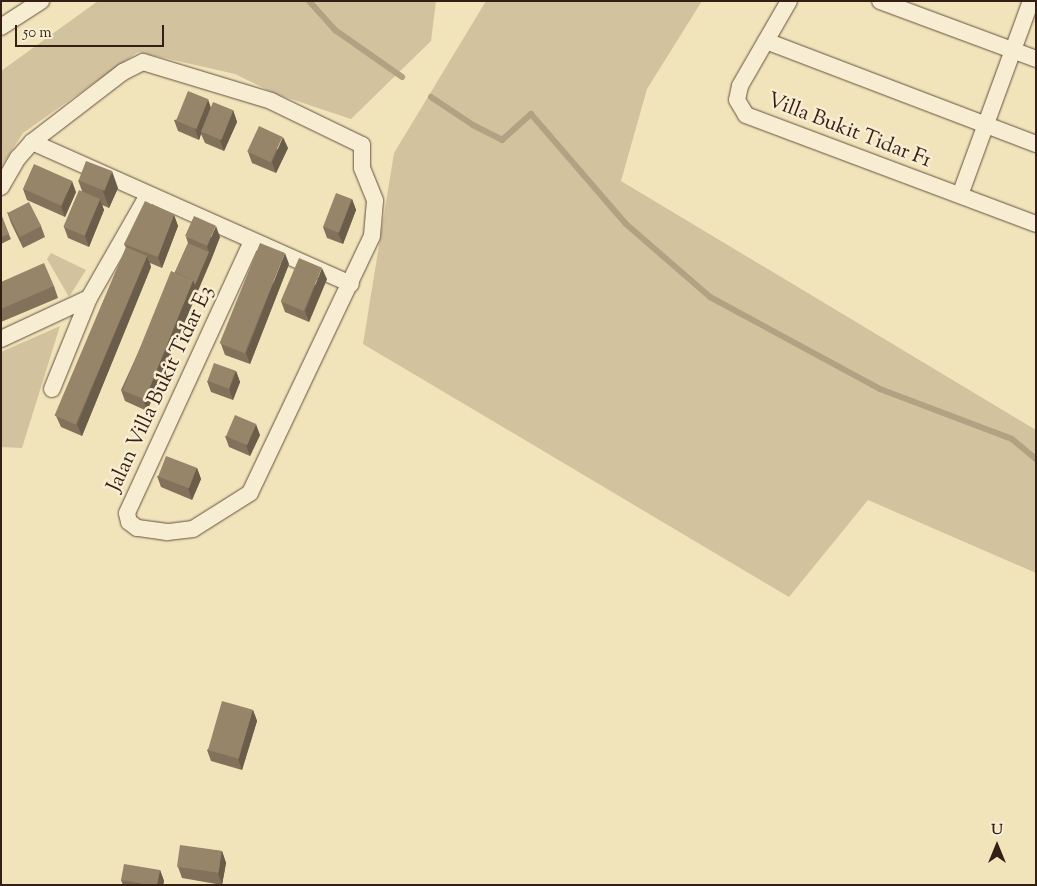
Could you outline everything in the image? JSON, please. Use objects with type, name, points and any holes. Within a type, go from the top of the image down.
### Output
[{"type":"street","points":[[1,26],[41,1]]},
{"type":"street","name":"Villa Bukit Tidar F1","points":[[789,1],[740,86],[736,100],[746,115],[1036,224]]},
{"type":"street","points":[[880,1],[1036,59]]},
{"type":"street","points":[[960,195],[1031,1]]},
{"type":"street","points":[[766,41],[1036,144]]},
{"type":"street","name":"Jalan Villa Bukit Tidar E3","points":[[1,187],[18,158],[32,142],[124,72],[144,62],[270,101],[362,145],[362,168],[375,201],[372,236],[351,284],[250,493],[193,528],[167,532],[137,528],[129,522],[127,513],[252,241]]},
{"type":"street","points":[[32,142],[351,284]]},
{"type":"street","points":[[52,389],[89,298],[148,195]]},
{"type":"street","points":[[1,340],[89,298]]},
{"type":"shaded area","points":[[98,1],[436,1],[431,41],[351,119],[276,94],[235,74],[138,52],[23,133],[1,167],[1,71]]},
{"type":"shaded area","points":[[486,1],[702,1],[647,89],[621,181],[1036,430],[1036,573],[868,500],[789,597],[363,344],[394,153]]},
{"type":"shaded area","points":[[51,253],[86,270],[69,297],[47,259]]},
{"type":"shaded area","points":[[60,326],[22,448],[1,447],[1,352]]},
{"type":"building","points":[[188,91],[208,99],[196,129],[176,121]]},
{"type":"building","points":[[213,102],[233,110],[221,140],[201,132]]},
{"type":"building","points":[[259,126],[283,137],[271,162],[247,151]]},
{"type":"building","points":[[86,161],[112,171],[105,191],[78,181]]},
{"type":"building","points":[[34,164],[72,181],[61,206],[23,189]]},
{"type":"building","points":[[79,190],[100,199],[85,236],[63,227]]},
{"type":"building","points":[[336,193],[352,199],[339,233],[323,227]]},
{"type":"building","points":[[145,201],[174,215],[158,257],[124,244]]},
{"type":"building","points":[[29,202],[41,226],[20,237],[8,213]]},
{"type":"building","points":[[194,216],[216,226],[207,246],[185,236]]},
{"type":"building","points":[[1,217],[9,234],[1,237]]},
{"type":"building","points":[[188,243],[209,252],[195,285],[193,280],[175,272]]},
{"type":"building","points":[[260,243],[285,253],[245,353],[220,343]]},
{"type":"building","points":[[126,247],[147,256],[76,424],[54,415]]},
{"type":"building","points":[[299,258],[322,268],[304,311],[281,301]]},
{"type":"building","points":[[44,263],[54,286],[1,309],[1,282]]},
{"type":"building","points":[[171,271],[193,280],[145,400],[123,391]]},
{"type":"building","points":[[214,363],[236,371],[229,389],[208,381]]},
{"type":"building","points":[[235,415],[256,424],[247,445],[226,436]]},
{"type":"building","points":[[166,456],[197,468],[189,488],[158,477]]},
{"type":"building","points":[[222,701],[253,710],[239,759],[208,750]]},
{"type":"building","points":[[180,845],[222,851],[219,873],[177,867]]},
{"type":"building","points":[[124,864],[160,870],[157,885],[121,880]]},
{"type":"waterway","points":[[309,1],[335,30],[402,77]]},
{"type":"waterway","points":[[431,97],[473,125],[502,140],[531,114],[626,224],[710,297],[880,389],[1012,439],[1036,459]]}]
